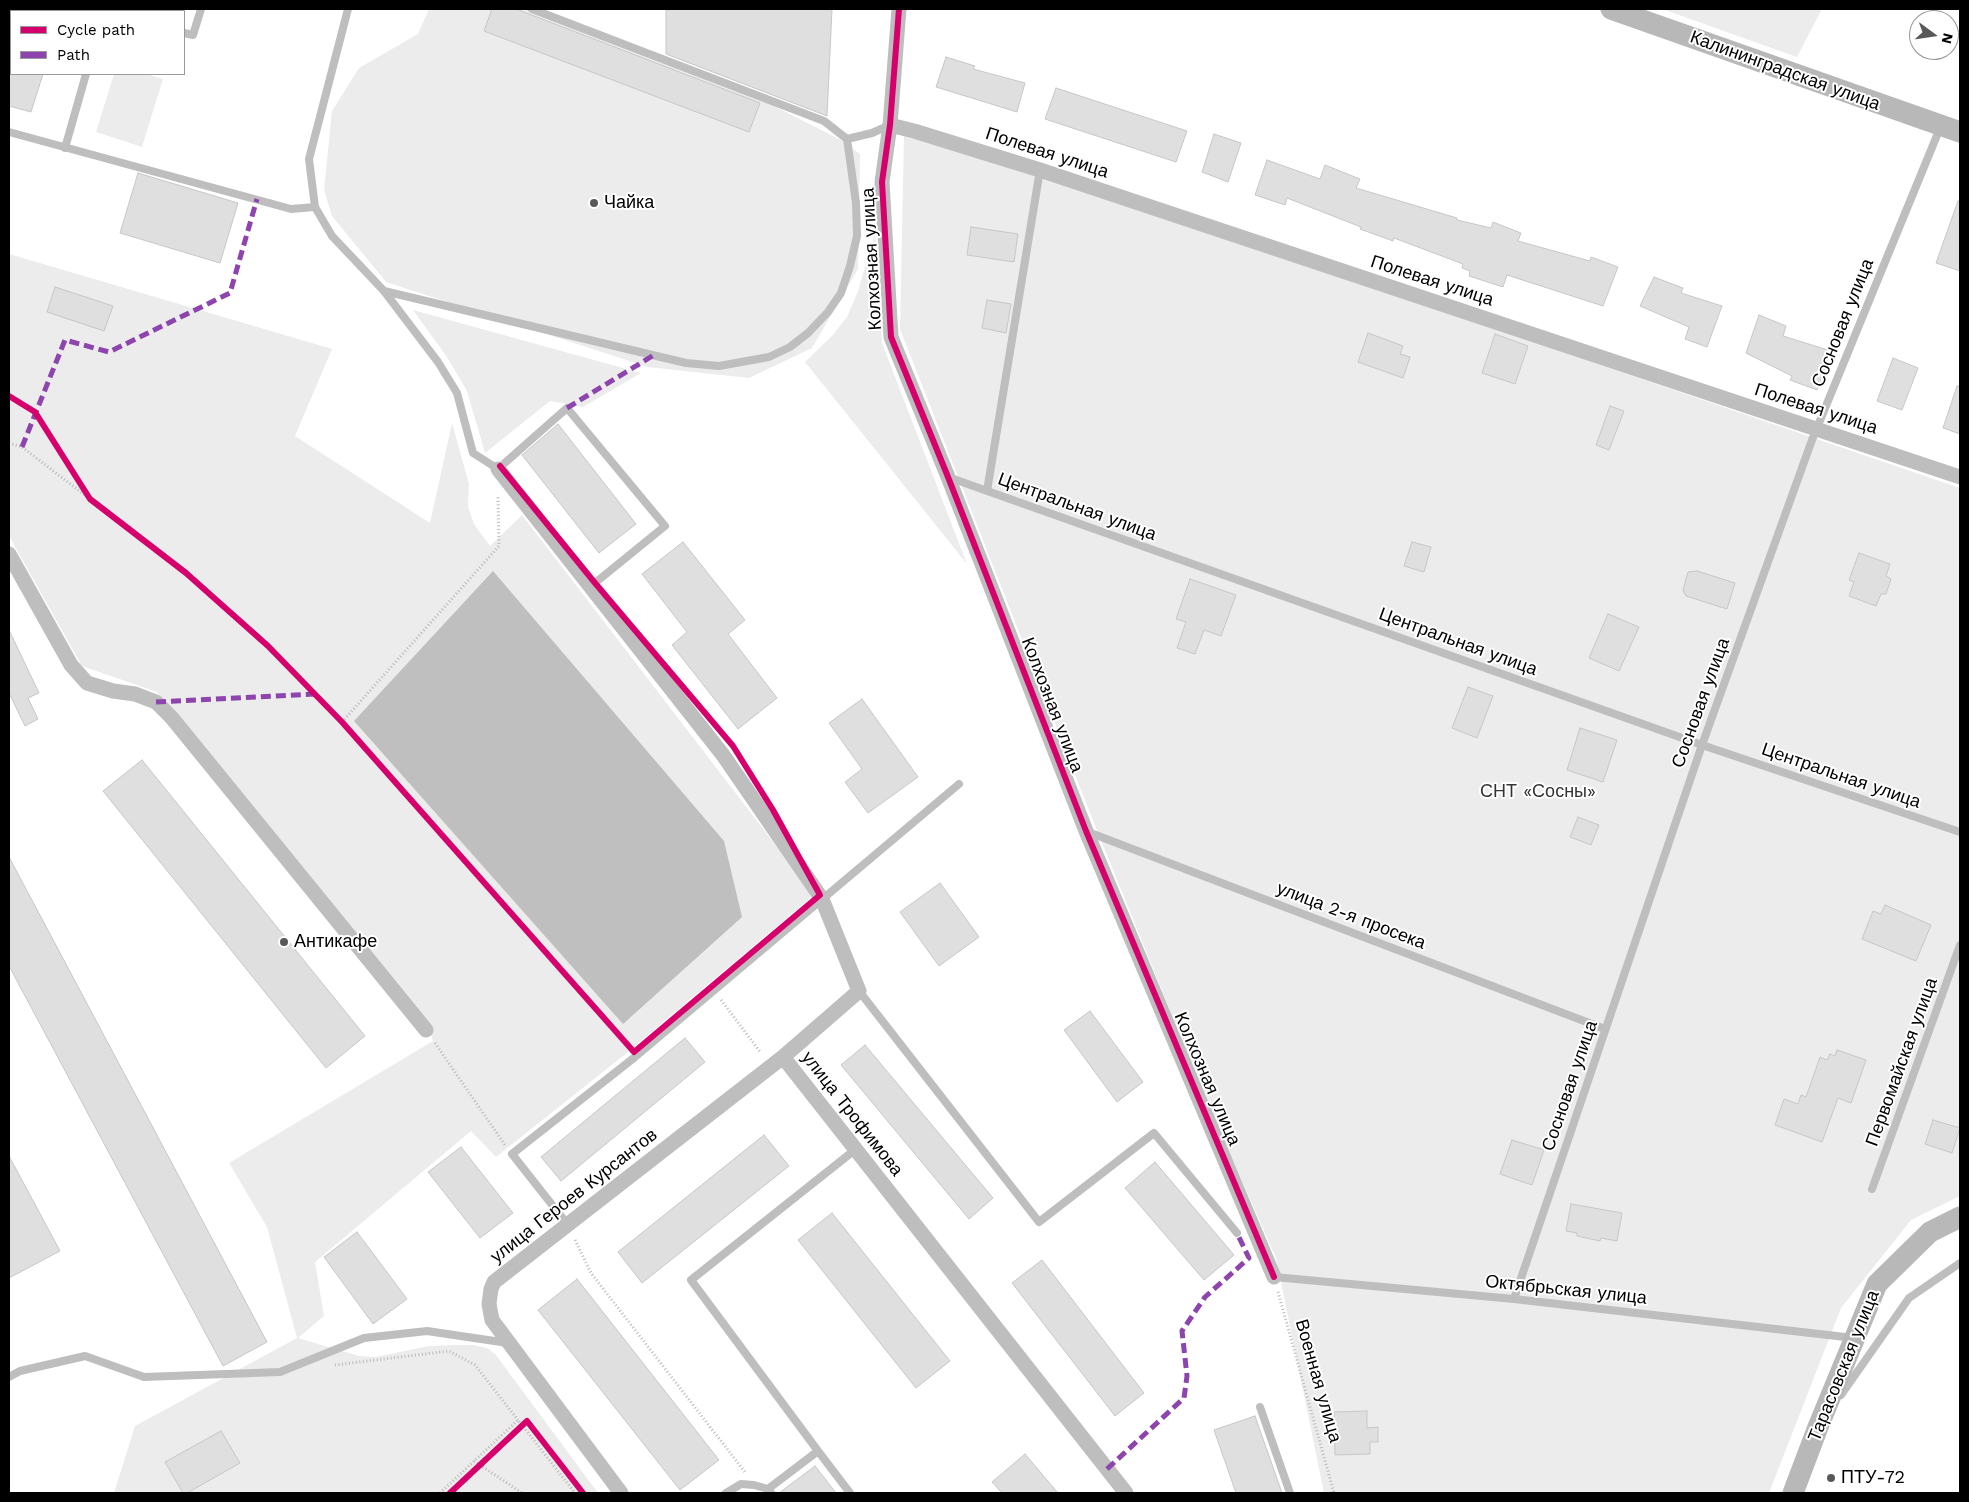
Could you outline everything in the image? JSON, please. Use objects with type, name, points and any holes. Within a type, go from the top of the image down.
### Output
[{"type":"street","name":"Колхозная улица","points":[[899,9],[890,125],[882,182],[891,337],[948,477],[1086,831],[1274,1276]]},
{"type":"street","name":"Калининградская улица","points":[[1611,9],[1951,129]]},
{"type":"street","name":"Полевая улица","points":[[890,125],[1040,170],[1960,477]]},
{"type":"street","points":[[498,469],[723,755],[822,899],[859,991]]},
{"type":"street","points":[[9,554],[71,665],[87,683],[113,691],[135,694],[156,702],[172,718],[426,1030]]},
{"type":"street","name":"улица Трофимова","points":[[859,991],[783,1057],[1126,1493]]},
{"type":"street","name":"улица Героев Курсантов","points":[[621,1493],[492,1320],[489,1297],[494,1282],[783,1057]]},
{"type":"street","name":"Тарасовская улица","points":[[1793,1493],[1854,1338],[1878,1284],[1930,1232],[1960,1217]]},
{"type":"lane","points":[[185,32],[193,35],[201,9]]},
{"type":"lane","points":[[348,9],[309,159],[315,207],[332,236],[384,292],[438,362],[457,393],[473,453],[498,469],[567,408],[664,526],[590,587]]},
{"type":"lane","points":[[384,292],[686,363],[720,366],[769,357],[790,346],[808,333],[828,312],[841,293],[857,236],[856,203],[847,139],[824,121],[532,9]]},
{"type":"lane","points":[[65,148],[86,75]]},
{"type":"lane","points":[[847,139],[872,133],[890,125]]},
{"type":"lane","name":"Сосновая улица","points":[[1514,1299],[1702,745],[1816,429],[1951,129]]},
{"type":"lane","points":[[9,132],[291,208],[315,207]]},
{"type":"lane","points":[[987,491],[1040,170]]},
{"type":"lane","name":"Центральная улица","points":[[948,477],[1702,745],[1960,832]]},
{"type":"lane","points":[[568,1225],[512,1154],[635,1057],[958,784]]},
{"type":"lane","name":"улица 2-я просека","points":[[1086,831],[1605,1029]]},
{"type":"lane","name":"Первомайская улица","points":[[1872,1189],[1960,945]]},
{"type":"lane","points":[[859,991],[1039,1222],[1154,1133],[1237,1233]]},
{"type":"lane","points":[[850,1493],[691,1280],[856,1149]]},
{"type":"lane","points":[[1818,1427],[1909,1298],[1960,1263]]},
{"type":"lane","name":"Октябрьская улица","points":[[1274,1276],[1514,1299],[1854,1338]]},
{"type":"lane","points":[[9,1377],[20,1371],[85,1356],[144,1377],[280,1372],[364,1338],[427,1331],[508,1343]]},
{"type":"lane","points":[[1260,1407],[1290,1493]]},
{"type":"lane","points":[[726,1493],[741,1484],[754,1485],[770,1491],[818,1451]]},
{"type":"path","points":[[9,443],[22,447],[98,505]]},
{"type":"path","points":[[342,722],[499,546],[498,469]]},
{"type":"path","points":[[80,483],[90,499]]},
{"type":"path","points":[[336,715],[349,729]]},
{"type":"path","points":[[713,990],[767,1060],[783,1057]]},
{"type":"path","points":[[426,1030],[512,1154]]},
{"type":"path","points":[[568,1225],[591,1273],[754,1485]]},
{"type":"path","points":[[326,1366],[448,1351],[475,1365],[575,1493]]},
{"type":"path","points":[[440,1493],[477,1463],[520,1423],[527,1421],[583,1493]]},
{"type":"path","points":[[450,1493],[477,1463]]},
{"type":"path","points":[[477,1463],[522,1493]]},
{"type":"green space","name":"Чайка","points":[[429,9],[529,9],[762,100],[841,140],[860,154],[858,269],[812,348],[749,378],[648,367],[386,282],[332,216],[324,190],[332,111],[359,68],[418,34]]},
{"type":"green space","points":[[1662,9],[1822,9],[1797,57]]},
{"type":"green space","points":[[114,75],[150,75],[163,79],[142,147],[96,132]]},
{"type":"green space","name":"СНТ «Сосны»","points":[[904,136],[1110,197],[1960,488],[1960,1196],[1911,1220],[1841,1308],[1769,1493],[1324,1493],[1276,1258],[1207,1101],[1098,833],[900,329]]},
{"type":"green space","points":[[875,233],[882,343],[967,564],[805,362],[832,336],[847,317],[858,291]]},
{"type":"green space","points":[[9,254],[332,349],[295,436],[430,523],[452,423],[469,484],[468,507],[474,524],[490,546],[522,515],[814,895],[623,1056],[496,1157],[471,1131],[315,1262],[324,1316],[298,1338],[359,1356],[375,1357],[429,1346],[473,1345],[487,1348],[496,1355],[598,1493],[114,1493],[135,1426],[297,1338],[267,1227],[229,1163],[433,1041],[429,1028],[249,802],[157,692],[82,666],[9,536]]},
{"type":"green space","points":[[413,310],[641,373],[583,407],[550,401],[485,453],[467,391],[447,357]]},
{"type":"shaded area","points":[[493,571],[724,841],[742,917],[623,1024],[354,721]]},
{"type":"building","points":[[492,9],[516,9],[760,103],[749,132],[484,31]]},
{"type":"building","points":[[666,9],[832,9],[827,116],[666,54]]},
{"type":"building","points":[[946,57],[975,66],[973,69],[1025,83],[1017,112],[936,87]]},
{"type":"building","points":[[9,74],[43,75],[31,112],[9,106]]},
{"type":"building","points":[[1056,88],[1187,131],[1176,162],[1045,119]]},
{"type":"building","points":[[1214,134],[1241,143],[1228,182],[1202,172]]},
{"type":"building","points":[[1267,160],[1320,179],[1325,165],[1360,179],[1356,188],[1457,218],[1457,220],[1491,228],[1493,222],[1521,233],[1518,241],[1590,261],[1591,257],[1618,267],[1603,306],[1507,275],[1503,287],[1469,276],[1470,271],[1462,268],[1463,264],[1394,238],[1393,241],[1360,229],[1361,227],[1287,198],[1285,205],[1255,195]]},
{"type":"building","points":[[138,173],[238,203],[220,263],[120,233]]},
{"type":"building","points":[[1958,201],[1960,202],[1960,271],[1936,263]]},
{"type":"building","points":[[971,227],[1018,234],[1014,262],[967,255]]},
{"type":"building","points":[[1654,277],[1683,288],[1681,293],[1722,306],[1707,347],[1685,339],[1689,327],[1640,306]]},
{"type":"building","points":[[55,287],[113,306],[104,331],[47,312]]},
{"type":"building","points":[[987,300],[1011,304],[1006,333],[982,328]]},
{"type":"building","points":[[1759,315],[1786,326],[1783,336],[1831,351],[1817,390],[1790,380],[1792,376],[1746,353]]},
{"type":"building","points":[[1368,333],[1403,346],[1400,354],[1410,357],[1403,378],[1358,362]]},
{"type":"building","points":[[1495,334],[1528,346],[1515,384],[1482,373]]},
{"type":"building","points":[[1893,358],[1918,368],[1902,410],[1877,401]]},
{"type":"building","points":[[1957,386],[1960,386],[1960,434],[1943,428]]},
{"type":"building","points":[[1610,406],[1624,411],[1609,450],[1596,445]]},
{"type":"building","points":[[558,424],[636,524],[599,553],[522,455]]},
{"type":"building","points":[[683,542],[745,620],[728,634],[777,698],[738,729],[672,645],[687,632],[642,574]]},
{"type":"building","points":[[1412,542],[1431,547],[1424,572],[1404,566]]},
{"type":"building","points":[[1859,553],[1890,564],[1886,576],[1891,579],[1886,594],[1881,594],[1876,606],[1849,596],[1854,582],[1849,580]]},
{"type":"building","points":[[1697,571],[1735,583],[1727,609],[1686,596],[1683,590],[1688,572]]},
{"type":"building","points":[[1190,579],[1236,595],[1221,636],[1204,630],[1195,654],[1177,648],[1186,622],[1176,619]]},
{"type":"building","points":[[1608,614],[1639,627],[1619,671],[1589,658]]},
{"type":"building","points":[[9,630],[39,693],[28,698],[38,719],[25,726],[9,693]]},
{"type":"building","points":[[1468,687],[1493,696],[1477,738],[1452,728]]},
{"type":"building","points":[[862,699],[918,777],[868,813],[845,782],[862,769],[829,723]]},
{"type":"building","points":[[1580,728],[1617,740],[1603,782],[1567,770]]},
{"type":"building","points":[[142,760],[365,1036],[326,1068],[103,791]]},
{"type":"building","points":[[1578,817],[1599,825],[1591,845],[1570,837]]},
{"type":"building","points":[[9,857],[267,1342],[223,1366],[9,966]]},
{"type":"building","points":[[940,883],[979,937],[939,966],[900,912]]},
{"type":"building","points":[[1885,905],[1931,925],[1916,961],[1862,939],[1873,911],[1881,914]]},
{"type":"building","points":[[1090,1011],[1143,1082],[1117,1102],[1064,1030]]},
{"type":"building","points":[[685,1038],[705,1062],[561,1181],[541,1157]]},
{"type":"building","points":[[865,1045],[993,1198],[969,1219],[841,1065]]},
{"type":"building","points":[[1837,1050],[1866,1060],[1851,1103],[1838,1098],[1822,1142],[1775,1125],[1784,1099],[1798,1104],[1801,1095],[1806,1097],[1820,1057],[1827,1060],[1830,1054],[1835,1056]]},
{"type":"building","points":[[1933,1120],[1960,1128],[1952,1153],[1925,1144]]},
{"type":"building","points":[[764,1135],[789,1166],[642,1283],[618,1252]]},
{"type":"building","points":[[1512,1140],[1544,1150],[1532,1185],[1500,1174]]},
{"type":"building","points":[[461,1147],[513,1213],[480,1238],[428,1172]]},
{"type":"building","points":[[9,1156],[60,1251],[9,1278]]},
{"type":"building","points":[[1155,1162],[1234,1255],[1204,1280],[1125,1188]]},
{"type":"building","points":[[1571,1204],[1622,1213],[1617,1241],[1601,1238],[1600,1241],[1577,1236],[1577,1233],[1566,1231]]},
{"type":"building","points":[[832,1213],[950,1361],[916,1388],[798,1240]]},
{"type":"building","points":[[357,1232],[407,1299],[373,1324],[324,1257]]},
{"type":"building","points":[[1042,1260],[1144,1393],[1115,1416],[1012,1283]]},
{"type":"building","points":[[577,1279],[719,1460],[680,1490],[538,1310]]},
{"type":"building","points":[[1367,1411],[1367,1428],[1378,1427],[1378,1442],[1370,1442],[1370,1454],[1335,1455],[1334,1412]]},
{"type":"building","points":[[1255,1416],[1282,1493],[1236,1493],[1214,1430]]},
{"type":"building","points":[[221,1431],[240,1463],[187,1493],[183,1493],[165,1462]]},
{"type":"building","points":[[1025,1454],[1058,1493],[1002,1493],[992,1482]]},
{"type":"building","points":[[815,1466],[836,1493],[779,1493]]},
{"type":"marked path","points":[[22,447],[65,340],[109,352],[230,293],[257,199]]},
{"type":"marked path","points":[[567,408],[654,355]]},
{"type":"marked path","points":[[156,702],[315,694]]},
{"type":"marked path","points":[[1107,1469],[1184,1398],[1187,1376],[1182,1331],[1205,1297],[1249,1258],[1237,1233]]},
{"type":"cycle path","points":[[899,9],[890,125],[882,182],[891,337],[948,477],[1086,831],[1274,1277]]},
{"type":"cycle path","points":[[9,396],[35,412],[90,499],[186,573],[268,646],[342,722],[634,1052],[820,895],[773,810],[733,746],[595,583],[500,466]]},
{"type":"cycle path","points":[[450,1493],[527,1421],[583,1493]]},
{"type":"place","name":"Чайка","points":[[594,203]]},
{"type":"place","name":"Антикафе","points":[[284,942]]},
{"type":"place","name":"ПТУ-72","points":[[1831,1478]]}]
